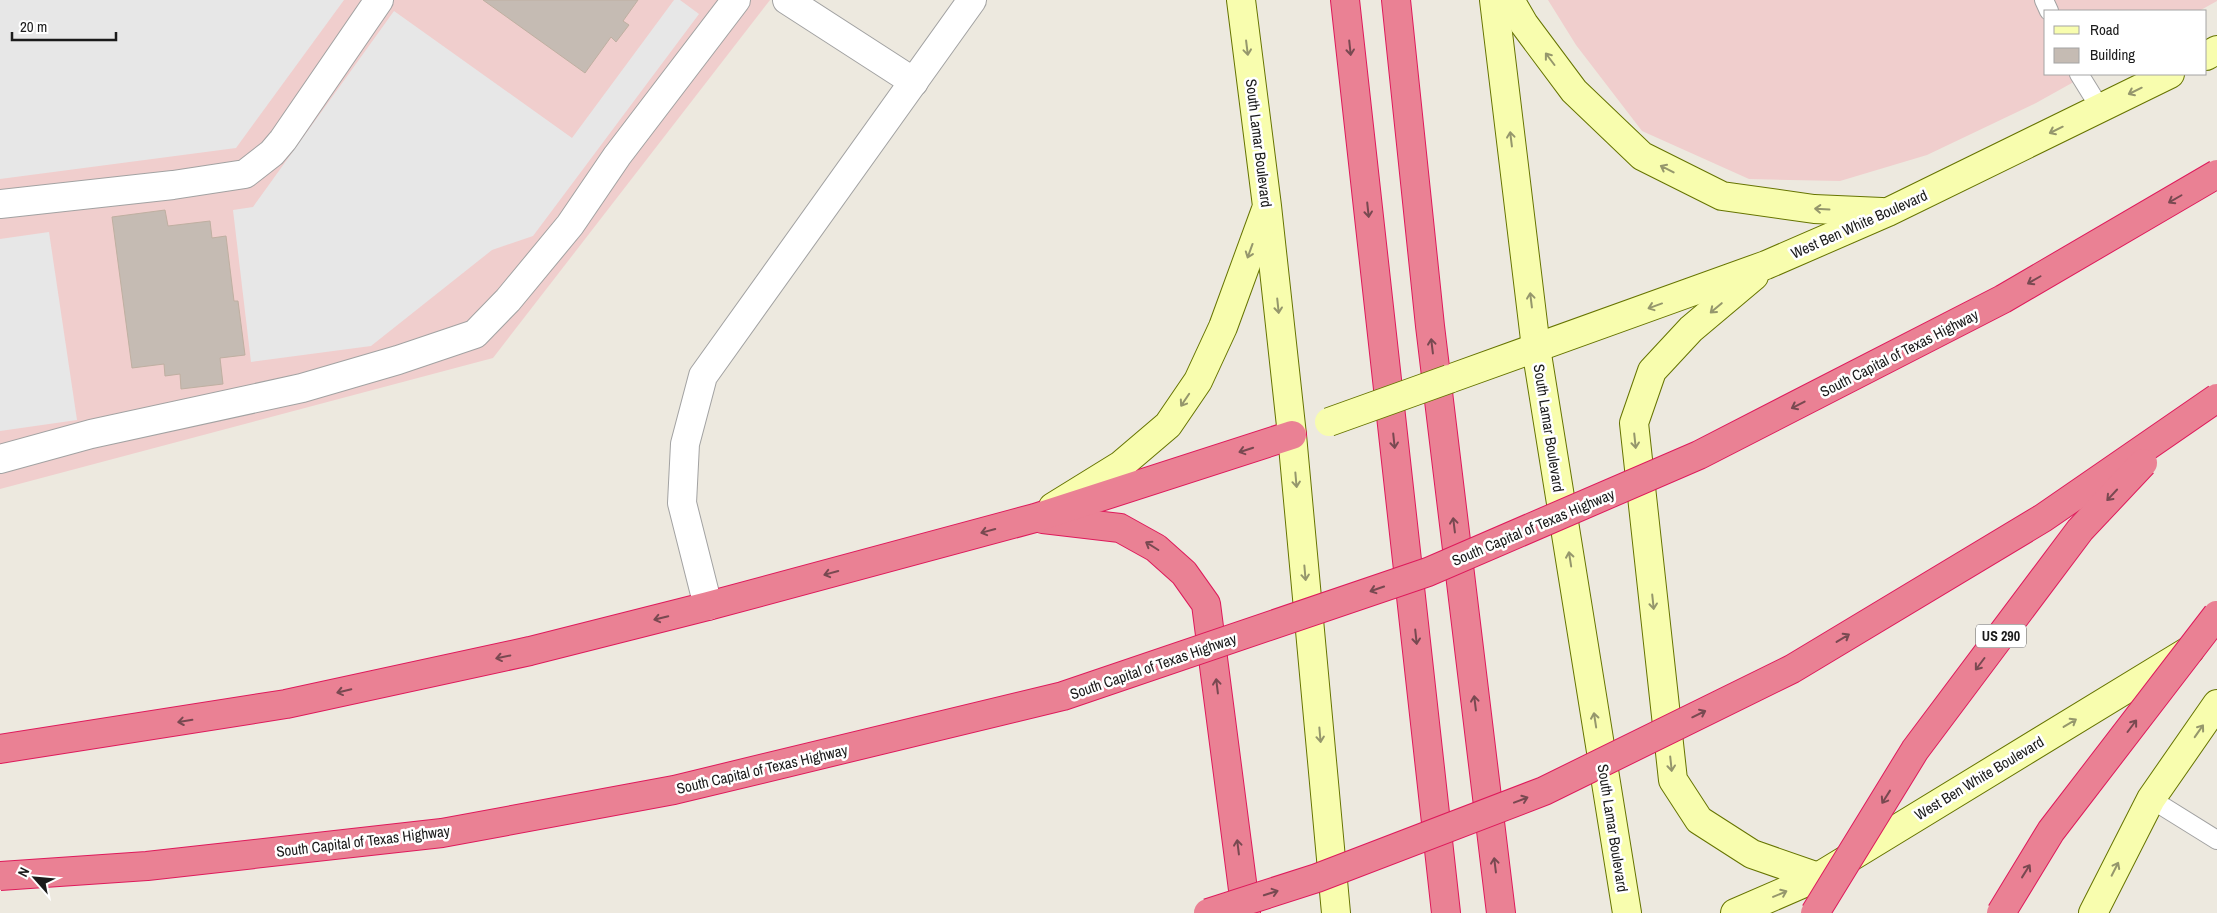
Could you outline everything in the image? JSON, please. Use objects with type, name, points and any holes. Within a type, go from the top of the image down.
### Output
[{"type":"highway","points":[[1345,0],[1446,913]]},
{"type":"highway","points":[[1396,0],[1430,326],[1501,913]]},
{"type":"highway","name":"South Capital of Texas Highway","points":[[0,876],[147,866],[442,832],[674,790],[1063,696],[1428,572],[1699,456],[2003,299],[2217,174]]},
{"type":"highway","name":"US 290","points":[[1815,913],[1915,750],[2080,530],[2217,383]]},
{"type":"highway","points":[[1208,913],[1317,878],[1544,791],[1792,669],[2043,518],[2217,398]]},
{"type":"highway","points":[[0,749],[286,704],[530,651],[708,606],[1035,518],[1292,434]]},
{"type":"highway","points":[[1035,518],[1120,528],[1156,548],[1184,573],[1206,604],[1246,913]]},
{"type":"highway","points":[[2001,913],[2051,831],[2217,615]]},
{"type":"main road","name":"South Lamar Boulevard","points":[[1241,0],[1267,206],[1292,434],[1336,913]]},
{"type":"main road","name":"South Lamar Boulevard","points":[[1494,0],[1536,348],[1627,913]]},
{"type":"main road","points":[[1510,0],[1524,24],[1574,91],[1642,156],[1722,196],[1814,209],[1888,212]]},
{"type":"main road","name":"West Ben White Boulevard","points":[[1536,348],[1766,265],[1888,212],[2168,75]]},
{"type":"main road","points":[[1035,518],[1121,465],[1168,425],[1198,381],[1223,327],[1267,206]]},
{"type":"main road","points":[[1766,265],[1691,330],[1652,372],[1634,423],[1673,780],[1699,820],[1752,854],[1818,878]]},
{"type":"main road","points":[[1292,434],[1536,348]]},
{"type":"main road","name":"West Ben White Boulevard","points":[[1735,913],[1818,878],[2217,633]]},
{"type":"main road","points":[[2093,913],[2151,799],[2217,704]]},
{"type":"street","points":[[0,204],[173,185],[245,174],[272,153],[283,140],[379,0]]},
{"type":"street","points":[[0,460],[91,434],[302,388],[398,360],[475,334],[508,300],[570,225],[617,156],[736,0]]},
{"type":"street","points":[[786,0],[914,82]]},
{"type":"street","points":[[708,606],[682,504],[685,444],[703,376],[972,0]]},
{"type":"lane","points":[[2080,75],[2100,108]]},
{"type":"lane","points":[[2151,799],[2217,840]]},
{"type":"shaded area","points":[[0,0],[770,0],[493,358],[0,489]]},
{"type":"shaded area","points":[[0,0],[344,0],[236,148],[0,179]]},
{"type":"shaded area","points":[[674,0],[680,0],[699,14],[533,236],[492,250],[371,346],[251,362],[233,210],[253,207],[394,11],[572,138]]},
{"type":"shaded area","points":[[1548,0],[2217,0],[2201,10],[2044,10],[2044,75],[2086,75],[2036,103],[1927,155],[1840,181],[1749,179],[1642,131],[1576,45]]},
{"type":"shaded area","points":[[49,232],[77,420],[0,431],[0,239]]},
{"type":"building","points":[[483,0],[638,0],[623,21],[629,25],[616,42],[611,37],[585,73]]},
{"type":"building","points":[[165,210],[168,226],[210,221],[212,238],[226,236],[234,301],[238,301],[245,355],[220,358],[223,384],[181,389],[180,374],[165,376],[164,364],[132,368],[112,217]]}]
